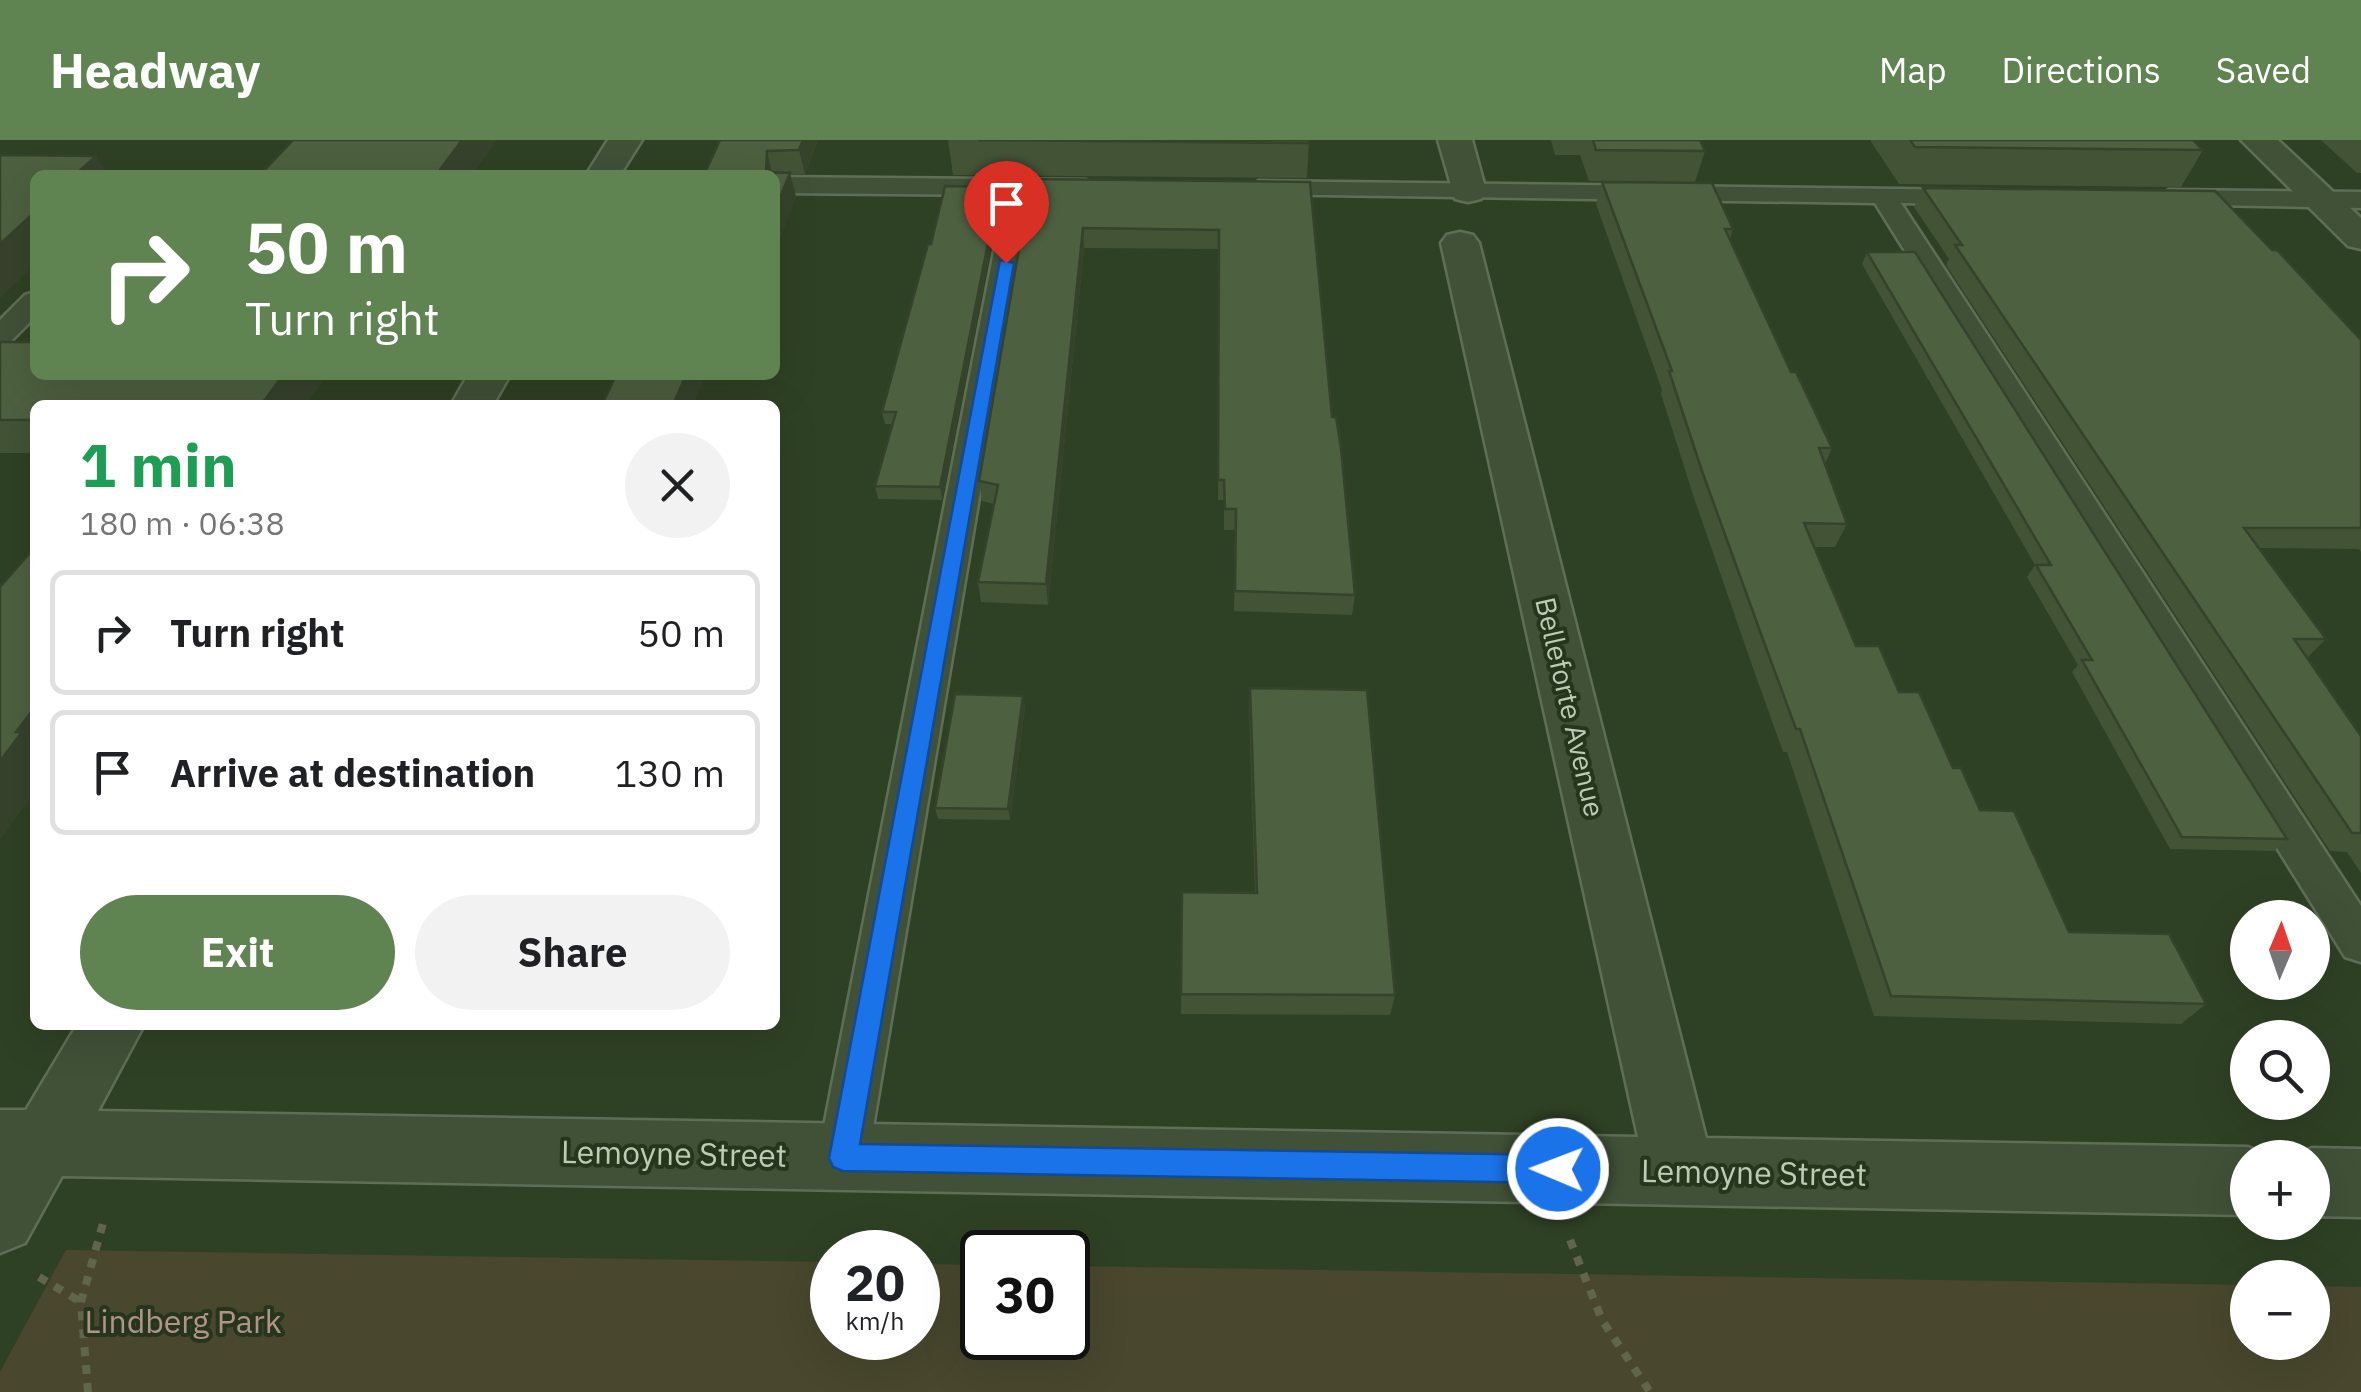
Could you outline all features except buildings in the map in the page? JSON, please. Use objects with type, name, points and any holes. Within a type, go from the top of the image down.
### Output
[{"type":"street","points":[[606,170],[624,140]]},
{"type":"street","points":[[1455,140],[1468,191]]},
{"type":"street","points":[[2258,140],[2361,238]]},
{"type":"street","name":"Belleforte Avenue","points":[[1460,243],[1680,1172]]},
{"type":"street","points":[[0,1218],[22,1143],[108,1030]]},
{"type":"street","name":"Lemoyne Street","points":[[22,1143],[2230,1181]]},
{"type":"street","points":[[2330,1182],[2361,1183]]},
{"type":"lane","points":[[780,185],[1116,188]]},
{"type":"lane","points":[[843,1158],[1020,187]]},
{"type":"lane","points":[[1232,189],[1998,196]]},
{"type":"lane","points":[[1883,195],[2361,943]]},
{"type":"lane","points":[[2148,198],[2361,200]]},
{"type":"lane","points":[[0,336],[30,306]]},
{"type":"path","points":[[88,1392],[81,1302],[106,1216]]},
{"type":"path","points":[[1570,1239],[1583,1289],[1610,1338],[1650,1392]]},
{"type":"path","points":[[37,1276],[81,1302]]},
{"type":"green space","name":"Lindberg Park","points":[[66,1250],[810,1262],[810,1360],[940,1360],[940,1264],[960,1265],[960,1360],[1090,1360],[1090,1266],[2230,1285],[2230,1360],[2330,1360],[2330,1286],[2361,1287],[2361,1392],[0,1392],[0,1372]]},
{"type":"route","points":[[1006,263],[843,1158],[1558,1169]]}]
